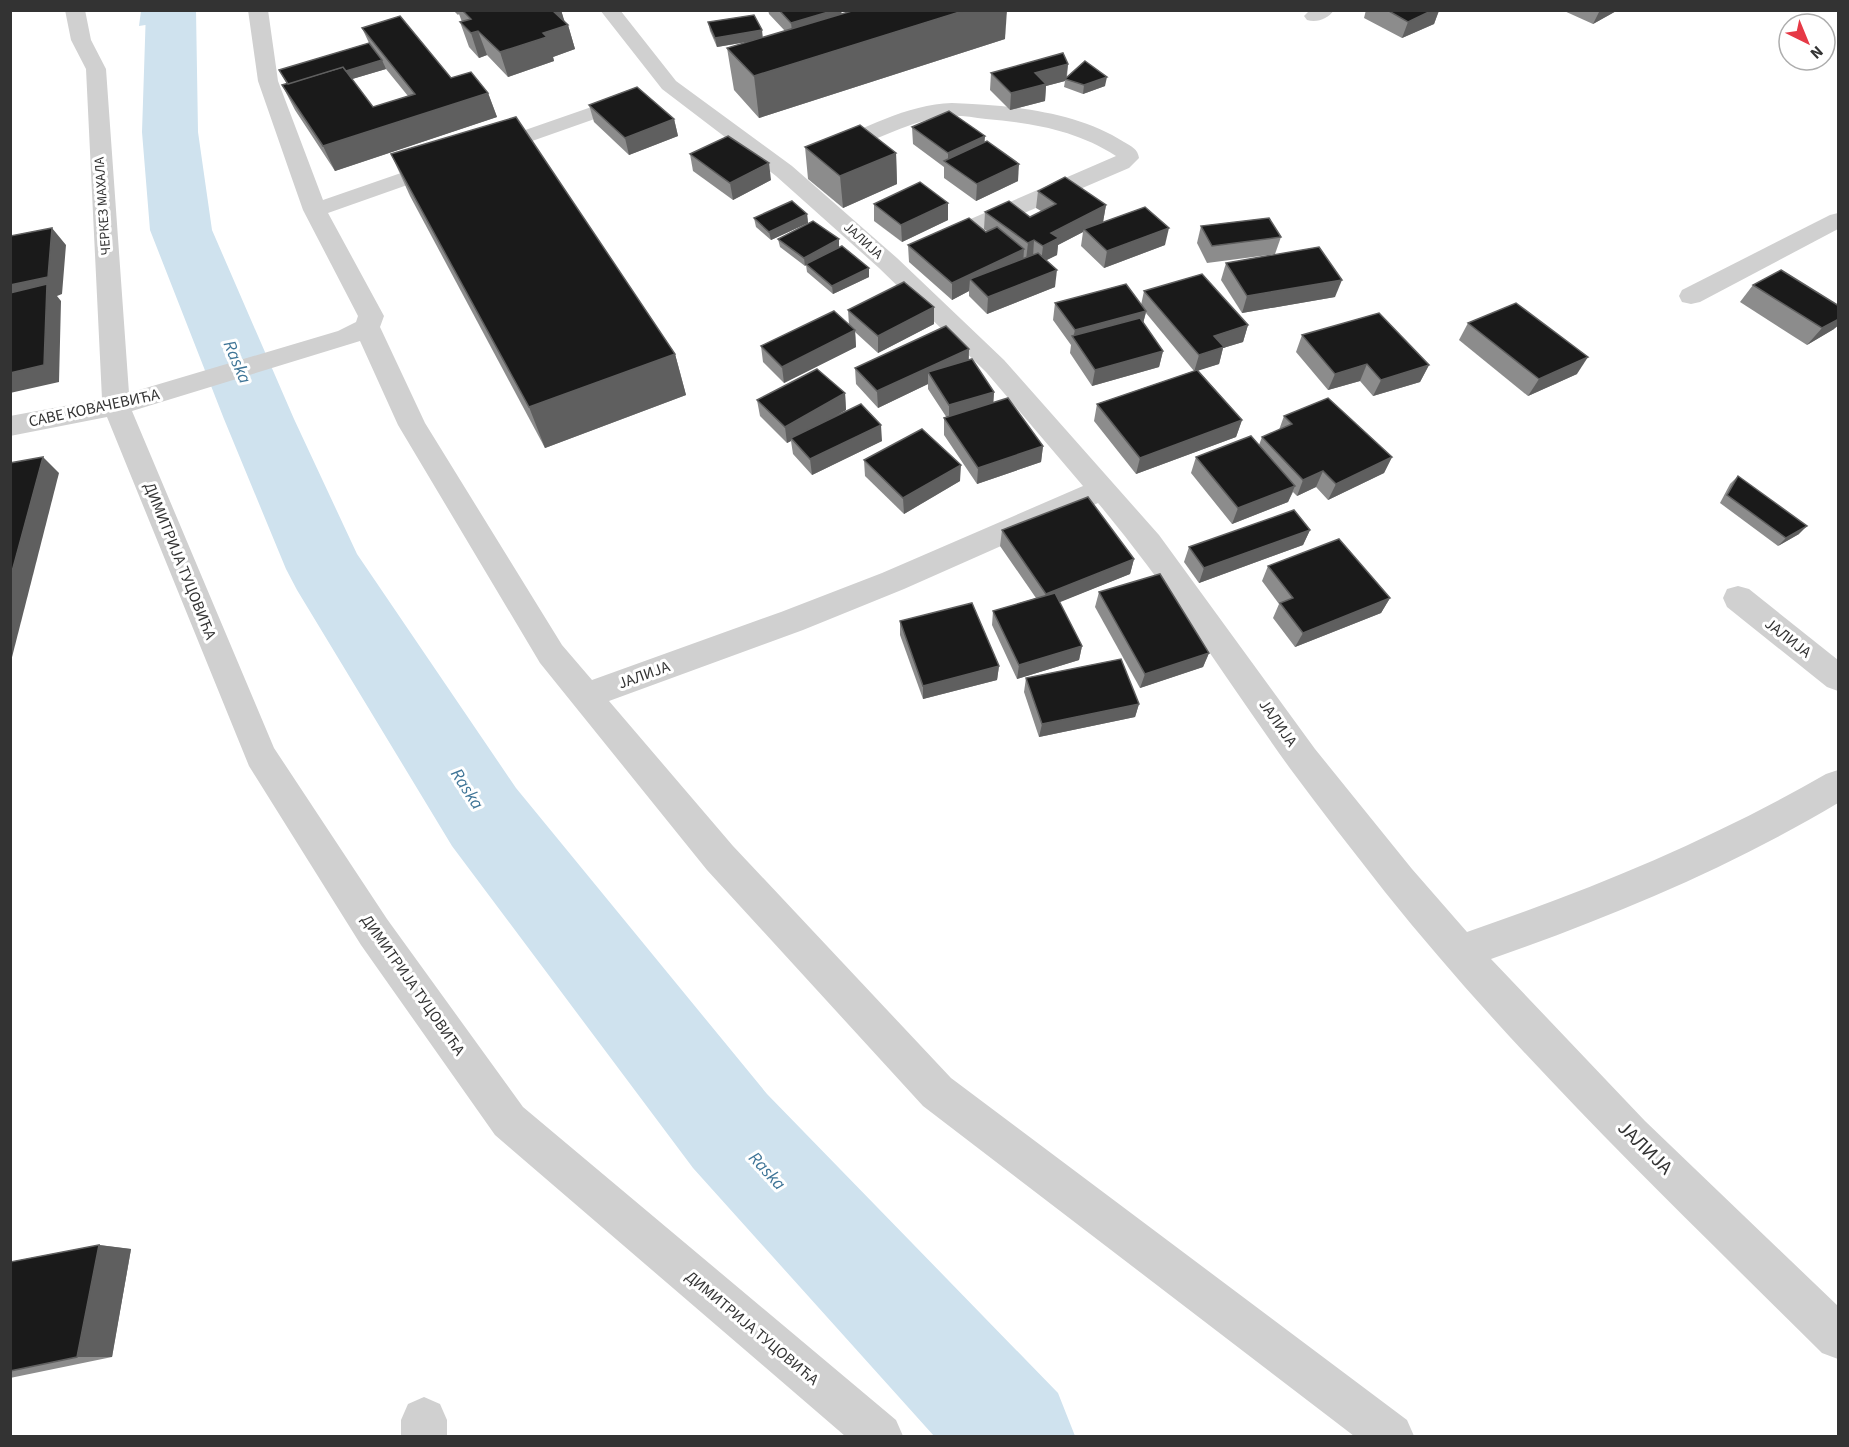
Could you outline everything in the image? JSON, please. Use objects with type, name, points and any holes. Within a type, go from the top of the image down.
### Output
[{"type":"street","name":"ЧЕРКЕЗ МАХАЛА","points":[[75,10],[81,40],[96,69],[116,406]]},
{"type":"street","points":[[258,10],[268,81],[315,210],[371,316],[367,327],[412,425],[551,654],[584,696],[720,858],[937,1092],[1391,1437]]},
{"type":"street","name":"ЈАЛИЈА","points":[[609,10],[669,85],[784,171],[906,256],[995,366],[1103,489],[1181,585],[1303,759],[1399,881],[1460,952],[1507,1006],[1631,1136],[1839,1337]]},
{"type":"street","points":[[315,210],[669,85]]},
{"type":"street","points":[[784,171],[906,120],[946,110],[1016,114],[1045,119],[1089,133],[1128,154],[1128,158],[1121,163],[906,256]]},
{"type":"street","points":[[1691,296],[1839,220]]},
{"type":"street","name":"САВЕ КОВАЧЕВИЋА","points":[[10,426],[116,406],[347,337],[367,327]]},
{"type":"street","name":"ДИМИТРИЈА ТУЦОВИЋА","points":[[116,406],[261,756],[375,932],[509,1121],[880,1437]]},
{"type":"street","name":"ЈАЛИЈА","points":[[584,696],[792,621],[883,585],[1103,489]]},
{"type":"street","name":"ЈАЛИЈА","points":[[1738,598],[1839,678]]},
{"type":"street","points":[[1460,952],[1568,916],[1622,894],[1759,828],[1839,785]]},
{"type":"water","points":[[141,10],[184,11],[183,19],[139,26]]},
{"type":"building","points":[[462,10],[552,10],[568,25],[543,33],[547,37],[500,52],[478,31],[471,33],[460,22],[471,19]]},
{"type":"building","points":[[779,10],[835,10],[791,23]]},
{"type":"building","points":[[855,10],[966,10],[754,76],[727,48]]},
{"type":"building","points":[[1387,10],[1433,10],[1408,22]]},
{"type":"building","points":[[754,15],[762,30],[715,38],[708,22]]},
{"type":"building","points":[[400,16],[451,78],[471,72],[488,93],[323,146],[282,85],[343,67],[373,107],[415,94],[362,28]]},
{"type":"building","points":[[369,43],[382,60],[346,71],[343,67],[288,84],[279,70]]},
{"type":"building","points":[[1063,53],[1068,64],[1035,73],[1046,84],[1011,93],[991,73]]},
{"type":"building","points":[[1085,61],[1107,77],[1084,85],[1065,79]]},
{"type":"building","points":[[637,87],[674,119],[625,138],[589,105]]},
{"type":"building","points":[[949,111],[985,136],[948,153],[912,127]]},
{"type":"building","points":[[516,117],[675,354],[529,407],[391,154]]},
{"type":"building","points":[[860,125],[896,153],[840,176],[805,147]]},
{"type":"building","points":[[728,136],[769,163],[730,183],[690,154]]},
{"type":"building","points":[[987,141],[1019,164],[977,184],[944,161]]},
{"type":"building","points":[[1065,177],[1106,205],[1051,233],[1059,238],[1043,246],[1034,240],[1028,243],[985,212],[1009,201],[1030,217],[1056,204],[1038,191]]},
{"type":"building","points":[[920,182],[948,203],[901,225],[874,204]]},
{"type":"building","points":[[792,201],[807,214],[769,232],[754,218]]},
{"type":"building","points":[[1145,207],[1169,228],[1107,251],[1084,229]]},
{"type":"building","points":[[969,218],[986,232],[997,227],[1024,249],[952,283],[908,245]]},
{"type":"building","points":[[1269,218],[1281,237],[1212,246],[1201,226]]},
{"type":"building","points":[[813,221],[839,239],[804,258],[778,239]]},
{"type":"building","points":[[52,228],[48,277],[10,285],[10,236]]},
{"type":"building","points":[[842,246],[869,268],[832,286],[806,264]]},
{"type":"building","points":[[1319,247],[1342,280],[1247,296],[1226,263]]},
{"type":"building","points":[[1038,253],[1057,270],[988,297],[970,279]]},
{"type":"building","points":[[1781,270],[1839,306],[1839,319],[1822,328],[1753,285]]},
{"type":"building","points":[[1202,274],[1248,325],[1214,336],[1224,347],[1199,355],[1144,291]]},
{"type":"building","points":[[904,282],[934,307],[878,336],[848,310]]},
{"type":"building","points":[[47,284],[44,365],[10,373],[10,293]]},
{"type":"building","points":[[1126,284],[1146,311],[1075,330],[1055,303]]},
{"type":"building","points":[[1516,303],[1588,357],[1539,379],[1468,323]]},
{"type":"building","points":[[834,311],[855,330],[782,367],[761,346]]},
{"type":"building","points":[[1379,313],[1429,365],[1381,380],[1367,364],[1335,374],[1302,335]]},
{"type":"building","points":[[1140,318],[1163,351],[1095,370],[1072,336]]},
{"type":"building","points":[[946,326],[969,349],[877,391],[855,368]]},
{"type":"building","points":[[972,359],[994,392],[949,405],[928,372]]},
{"type":"building","points":[[817,369],[845,393],[785,427],[757,400]]},
{"type":"building","points":[[1197,370],[1242,420],[1140,458],[1097,404]]},
{"type":"building","points":[[1008,398],[1043,446],[978,468],[944,418]]},
{"type":"building","points":[[1328,398],[1392,457],[1336,484],[1323,471],[1303,480],[1262,437],[1292,424],[1284,416]]},
{"type":"building","points":[[861,404],[881,425],[810,459],[791,438]]},
{"type":"building","points":[[922,429],[961,465],[903,498],[864,460]]},
{"type":"building","points":[[1251,436],[1295,486],[1238,508],[1196,457]]},
{"type":"building","points":[[43,457],[10,579],[10,463]]},
{"type":"building","points":[[1738,476],[1807,526],[1786,538],[1727,495]]},
{"type":"building","points":[[1088,497],[1134,559],[1046,594],[1002,530]]},
{"type":"building","points":[[1294,510],[1310,530],[1204,568],[1189,547]]},
{"type":"building","points":[[1339,539],[1390,598],[1303,633],[1280,603],[1293,598],[1268,566]]},
{"type":"building","points":[[1160,574],[1209,653],[1145,674],[1099,592]]},
{"type":"building","points":[[1055,593],[1082,646],[1019,665],[993,611]]},
{"type":"building","points":[[972,603],[999,666],[923,686],[900,621]]},
{"type":"building","points":[[1121,659],[1139,704],[1042,724],[1026,678]]},
{"type":"building","points":[[99,1245],[77,1357],[10,1371],[10,1262]]},
{"type":"waterway","name":"Raska","points":[[171,10],[170,132],[181,230],[259,419],[325,569],[484,817],[730,1131],[1015,1436]]}]
